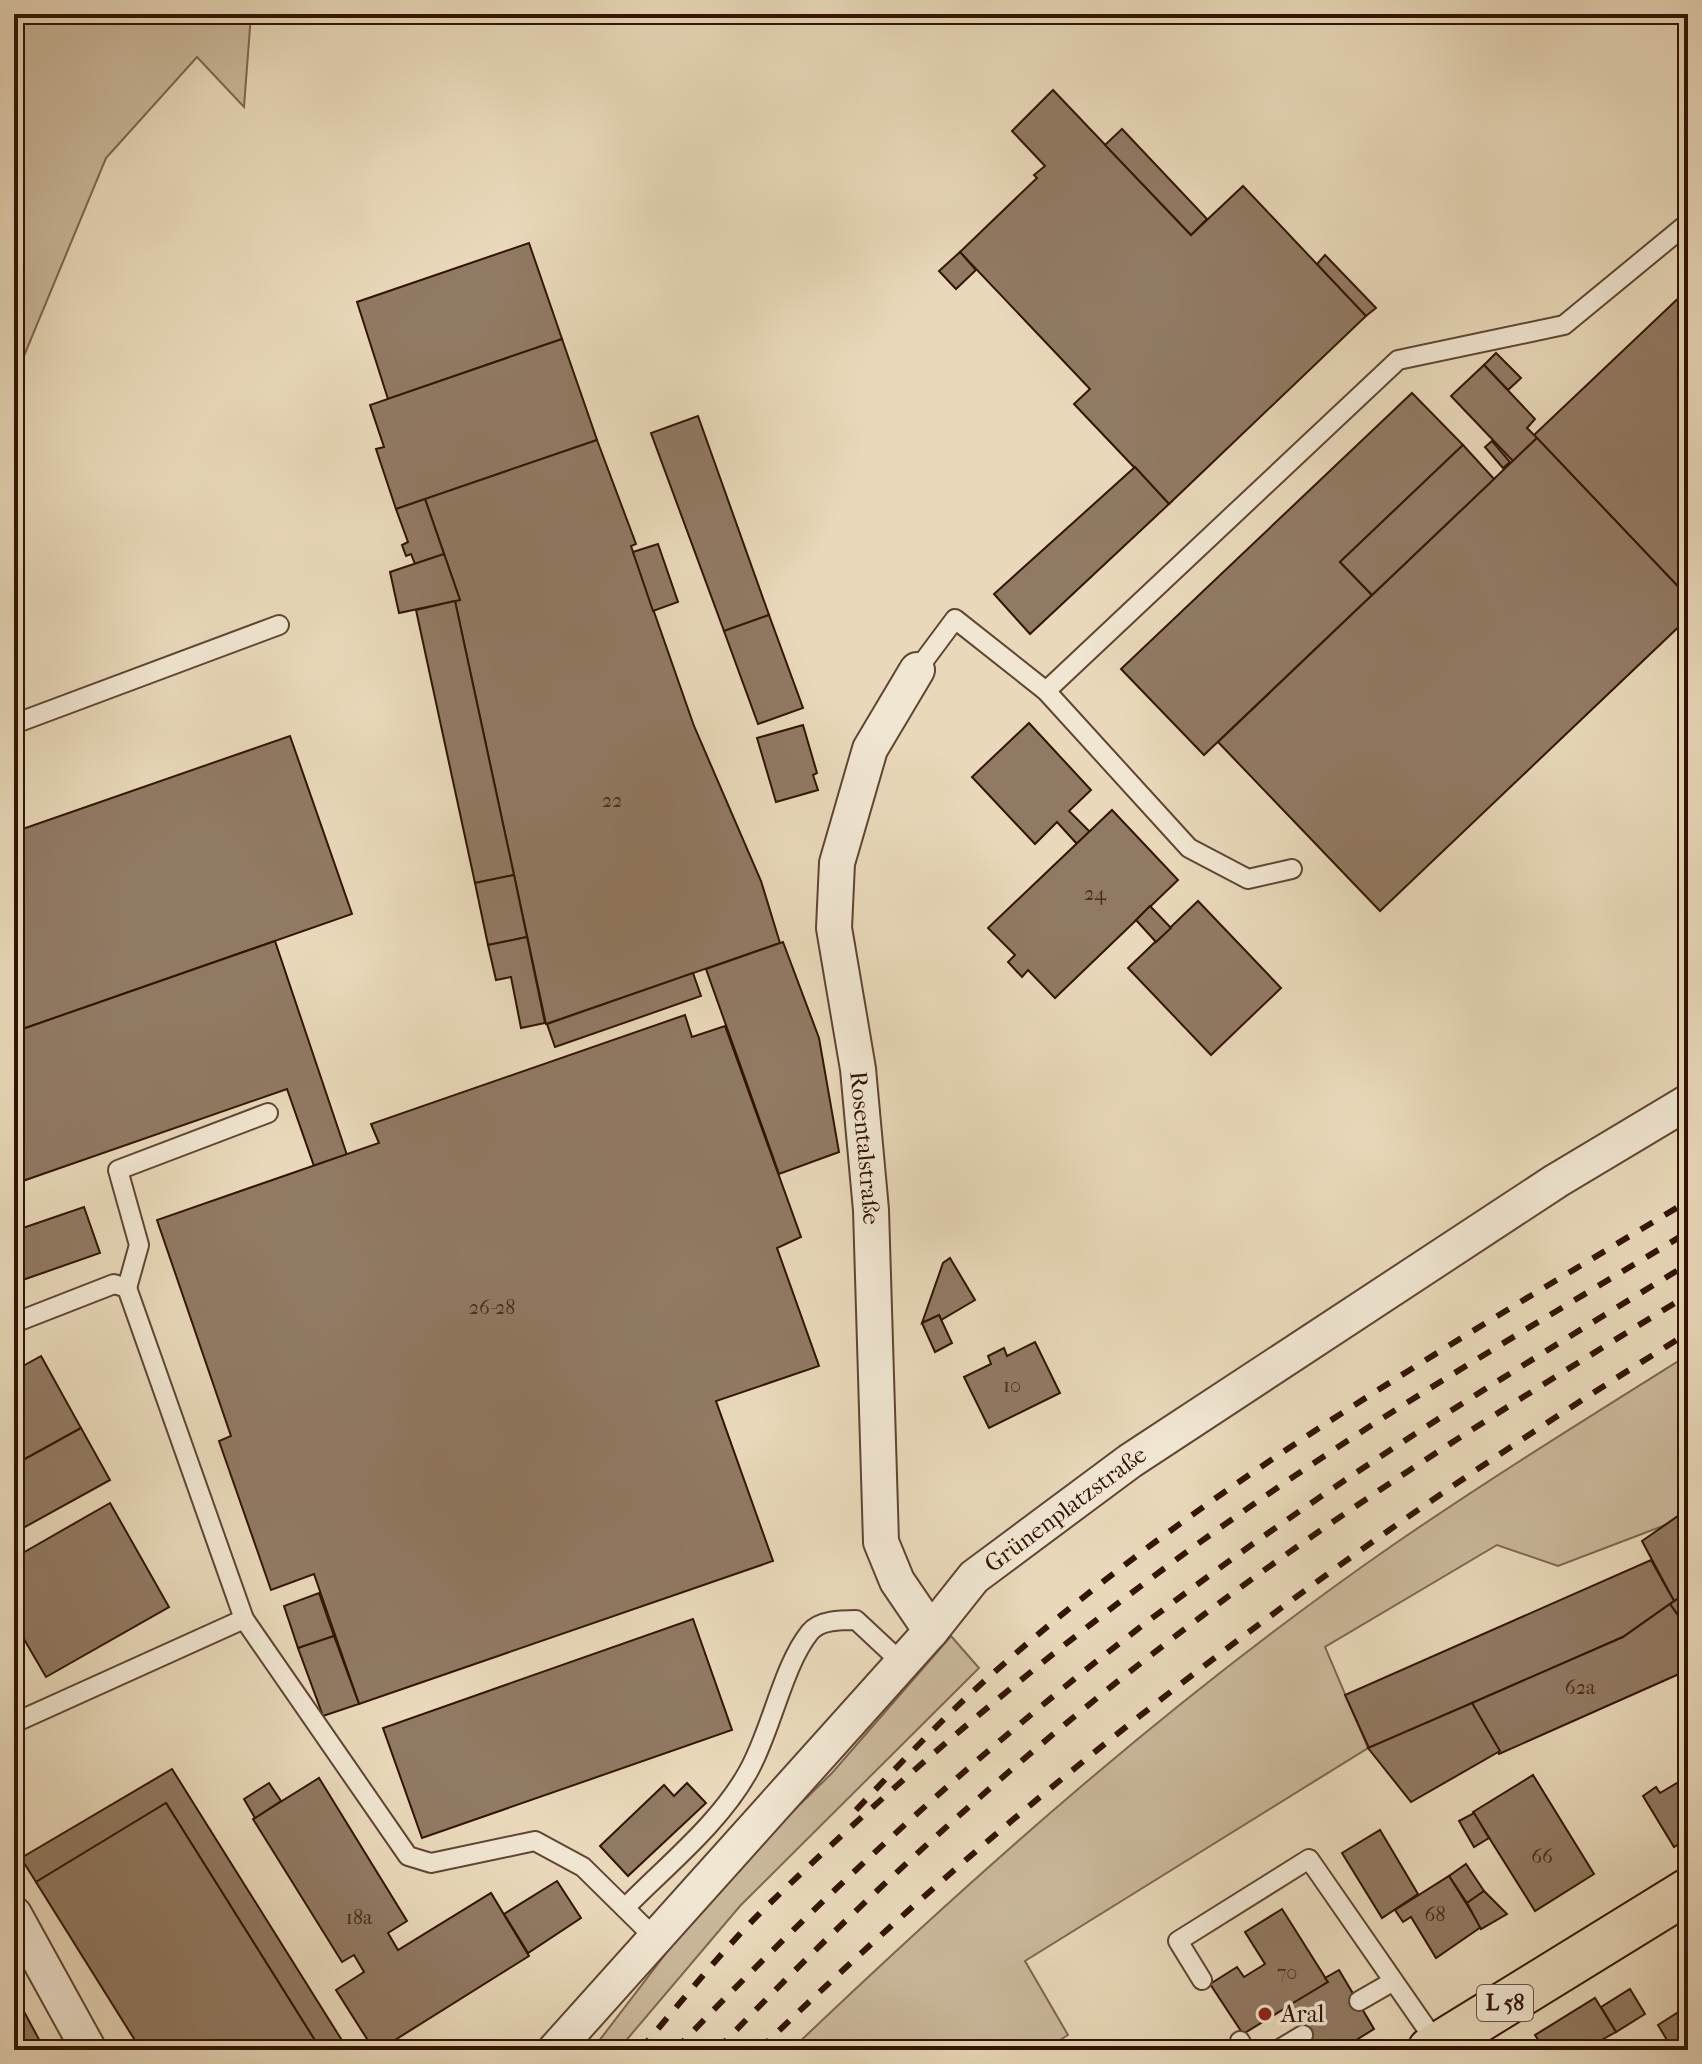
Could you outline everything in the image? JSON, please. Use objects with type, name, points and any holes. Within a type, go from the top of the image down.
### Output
[{"type":"main road","name":"L 58","points":[[1434,2047],[1688,1891]]},
{"type":"street","name":"Rosentalstraße","points":[[917,670],[870,749],[837,863],[834,928],[858,1069],[871,1210],[881,1542],[897,1581],[931,1631]]},
{"type":"street","name":"Grünenplatzstraße","points":[[555,2050],[931,1631],[974,1577],[1130,1461],[1556,1181],[1688,1102]]},
{"type":"street","points":[[14,1914],[89,2050]]},
{"type":"lane","points":[[1046,691],[1398,360],[1564,325],[1688,223]]},
{"type":"lane","points":[[917,670],[955,619],[1046,691],[1189,848],[1248,879],[1292,869]]},
{"type":"lane","points":[[14,724],[279,625]]},
{"type":"lane","points":[[268,1113],[118,1170],[139,1245],[127,1288],[244,1619],[408,1856],[431,1863],[535,1841],[583,1867],[654,1937]]},
{"type":"lane","points":[[14,1323],[114,1284],[127,1288]]},
{"type":"lane","points":[[14,1723],[244,1619]]},
{"type":"lane","points":[[625,1908],[730,1800],[773,1722],[789,1671],[812,1630],[835,1620],[856,1620],[902,1663]]},
{"type":"lane","points":[[1202,1980],[1178,1941],[1309,1859],[1434,2047]]},
{"type":"lane","points":[[1359,2001],[1392,1982]]},
{"type":"lane","points":[[1278,2050],[1303,2035]]},
{"type":"shaded area","points":[[14,14],[251,14],[244,107],[197,57],[106,158],[14,380]]},
{"type":"shaded area","points":[[1688,1355],[1688,1510],[1668,1524],[1558,1566],[1497,1545],[1325,1647],[1368,1748],[1025,1961],[1068,2035],[1044,2050],[791,2050],[1008,1850],[1235,1661],[1429,1520]]},
{"type":"shaded area","points":[[951,1636],[979,1668],[740,1906],[618,2050],[592,2050],[719,1884],[832,1773]]},
{"type":"building","points":[[1053,90],[1191,235],[1243,186],[1366,316],[1169,504],[1074,404],[1090,389],[960,252],[1037,178],[1034,175],[1045,166],[1012,131]]},
{"type":"building","points":[[1122,129],[1207,219],[1191,235],[1105,145]]},
{"type":"building","points":[[529,243],[562,339],[388,399],[357,302]]},
{"type":"building","points":[[960,252],[976,270],[956,289],[939,271]]},
{"type":"building","points":[[1325,255],[1376,308],[1366,316],[1317,264]]},
{"type":"building","points":[[1688,289],[1688,597],[1534,435]]},
{"type":"building","points":[[562,339],[597,440],[396,509],[376,449],[384,447],[370,405]]},
{"type":"building","points":[[1496,353],[1521,378],[1508,390],[1484,365]]},
{"type":"building","points":[[1484,365],[1535,419],[1527,428],[1537,438],[1513,461],[1451,396]]},
{"type":"building","points":[[1412,393],[1463,445],[1340,562],[1372,595],[1204,755],[1121,669]]},
{"type":"building","points":[[698,416],[769,615],[724,631],[651,433]]},
{"type":"building","points":[[1537,438],[1688,597],[1688,618],[1380,911],[1218,742]]},
{"type":"building","points":[[597,440],[636,544],[631,546],[694,726],[761,881],[780,943],[546,1024],[455,601],[460,600],[425,499]]},
{"type":"building","points":[[1492,441],[1510,462],[1503,468],[1485,447]]},
{"type":"building","points":[[1463,445],[1494,479],[1372,595],[1340,562]]},
{"type":"building","points":[[1135,467],[1169,504],[1030,634],[994,594]]},
{"type":"building","points":[[425,499],[444,554],[415,564],[411,554],[406,556],[402,545],[408,542],[396,509]]},
{"type":"building","points":[[658,544],[678,602],[653,611],[633,552]]},
{"type":"building","points":[[444,554],[460,600],[399,613],[390,572]]},
{"type":"building","points":[[455,601],[514,875],[475,883],[416,610]]},
{"type":"building","points":[[769,615],[803,708],[758,724],[724,631]]},
{"type":"building","points":[[1029,723],[1091,790],[1069,811],[1090,832],[1077,844],[1057,822],[1035,844],[972,777]]},
{"type":"building","points":[[803,725],[817,773],[813,775],[818,790],[776,802],[757,738]]},
{"type":"building","points":[[290,736],[352,914],[14,1032],[14,832]]},
{"type":"building","points":[[1112,810],[1178,880],[1055,998],[1028,970],[1022,977],[1008,962],[1015,955],[988,928]]},
{"type":"building","points":[[514,875],[527,937],[488,945],[475,883]]},
{"type":"building","points":[[1198,901],[1281,988],[1211,1055],[1128,968]]},
{"type":"building","points":[[1150,906],[1171,928],[1156,942],[1136,920]]},
{"type":"building","points":[[527,937],[545,1023],[521,1028],[511,977],[496,980],[488,945]]},
{"type":"building","points":[[275,941],[347,1155],[314,1166],[287,1089],[14,1184],[14,1032]]},
{"type":"building","points":[[783,942],[819,1038],[839,1152],[779,1174],[706,969]]},
{"type":"building","points":[[693,973],[701,996],[555,1047],[547,1024]]},
{"type":"building","points":[[685,1015],[692,1037],[725,1026],[801,1237],[777,1248],[819,1366],[716,1401],[773,1561],[359,1704],[314,1574],[271,1590],[219,1441],[231,1436],[157,1220],[379,1143],[371,1124]]},
{"type":"building","points":[[84,1207],[100,1253],[14,1283],[14,1231]]},
{"type":"building","points":[[950,1258],[975,1300],[941,1320],[939,1315],[922,1323],[943,1263]]},
{"type":"building","points":[[939,1315],[952,1343],[935,1352],[922,1323]]},
{"type":"building","points":[[1035,1342],[1060,1393],[989,1428],[964,1377],[991,1364],[988,1356],[1004,1348],[1007,1356]]},
{"type":"building","points":[[41,1356],[81,1428],[14,1465],[14,1371]]},
{"type":"building","points":[[81,1428],[110,1480],[14,1533],[14,1465]]},
{"type":"building","points":[[110,1503],[169,1607],[46,1677],[14,1622],[14,1558]]},
{"type":"building","points":[[1688,1509],[1688,1592],[1674,1601],[1642,1541]]},
{"type":"building","points":[[1651,1560],[1674,1601],[1623,1637],[1369,1748],[1345,1695]]},
{"type":"building","points":[[1688,1592],[1688,1630],[1670,1604]]},
{"type":"building","points":[[319,1593],[334,1636],[298,1648],[284,1606]]},
{"type":"building","points":[[1670,1604],[1688,1630],[1688,1670],[1499,1754],[1472,1703],[1623,1637]]},
{"type":"building","points":[[693,1619],[732,1730],[422,1838],[383,1728]]},
{"type":"building","points":[[334,1636],[359,1704],[323,1716],[298,1648]]},
{"type":"building","points":[[1472,1703],[1500,1751],[1411,1802],[1368,1748]]},
{"type":"building","points":[[172,1769],[348,2050],[321,2050],[166,1803],[36,1882],[21,1858]]},
{"type":"building","points":[[1533,1775],[1594,1874],[1535,1911],[1473,1812]]},
{"type":"building","points":[[1687,1777],[1688,1838],[1674,1847],[1643,1796],[1656,1787],[1660,1793]]},
{"type":"building","points":[[319,1778],[407,1921],[388,1933],[398,1950],[491,1893],[529,1956],[379,2050],[374,2050],[336,1990],[364,1972],[354,1955],[342,1962],[253,1819]]},
{"type":"building","points":[[269,1783],[281,1801],[255,1818],[244,1799]]},
{"type":"building","points":[[687,1783],[706,1803],[628,1876],[600,1846],[664,1785],[674,1796]]},
{"type":"building","points":[[166,1803],[321,2050],[141,2050],[36,1882]]},
{"type":"building","points":[[1474,1813],[1489,1838],[1474,1847],[1459,1821]]},
{"type":"building","points":[[1380,1830],[1418,1894],[1382,1918],[1342,1853]]},
{"type":"building","points":[[1466,1864],[1484,1891],[1467,1903],[1449,1876]]},
{"type":"building","points":[[1449,1876],[1481,1927],[1436,1958],[1411,1917],[1403,1922],[1395,1910]]},
{"type":"building","points":[[557,1881],[581,1918],[528,1953],[504,1914]]},
{"type":"building","points":[[1484,1891],[1507,1914],[1481,1929],[1467,1903]]},
{"type":"building","points":[[1282,1909],[1328,1982],[1243,2034],[1210,1984],[1237,1967],[1244,1977],[1265,1964],[1245,1932]]},
{"type":"building","points":[[1339,1970],[1374,2029],[1340,2050],[1314,2050],[1288,2006],[1328,1982],[1325,1978]]},
{"type":"building","points":[[1630,1989],[1645,2014],[1616,2032],[1601,2007]]},
{"type":"building","points":[[14,1993],[42,2045],[33,2050],[14,2050]]},
{"type":"building","points":[[1595,1998],[1616,2032],[1598,2042],[1603,2050],[1545,2050],[1535,2035]]},
{"type":"building","points":[[1677,2013],[1688,2031],[1688,2050],[1673,2050],[1658,2025]]},
{"type":"railway","points":[[856,1810],[980,1685],[1146,1549],[1233,1486],[1412,1368],[1688,1201]]},
{"type":"railway","points":[[640,2050],[769,1904],[946,1743],[1069,1641],[1196,1545],[1313,1464],[1472,1362],[1688,1232]]},
{"type":"railway","points":[[675,2050],[864,1862],[997,1743],[1135,1631],[1264,1536],[1383,1455],[1688,1264]]},
{"type":"railway","points":[[717,2050],[832,1934],[951,1823],[1074,1717],[1202,1616],[1380,1490],[1688,1295]]},
{"type":"railway","points":[[759,2050],[976,1851],[1204,1666],[1442,1494],[1688,1333]]},
{"type":"place","name":"Aral","points":[[1265,2014]]}]
